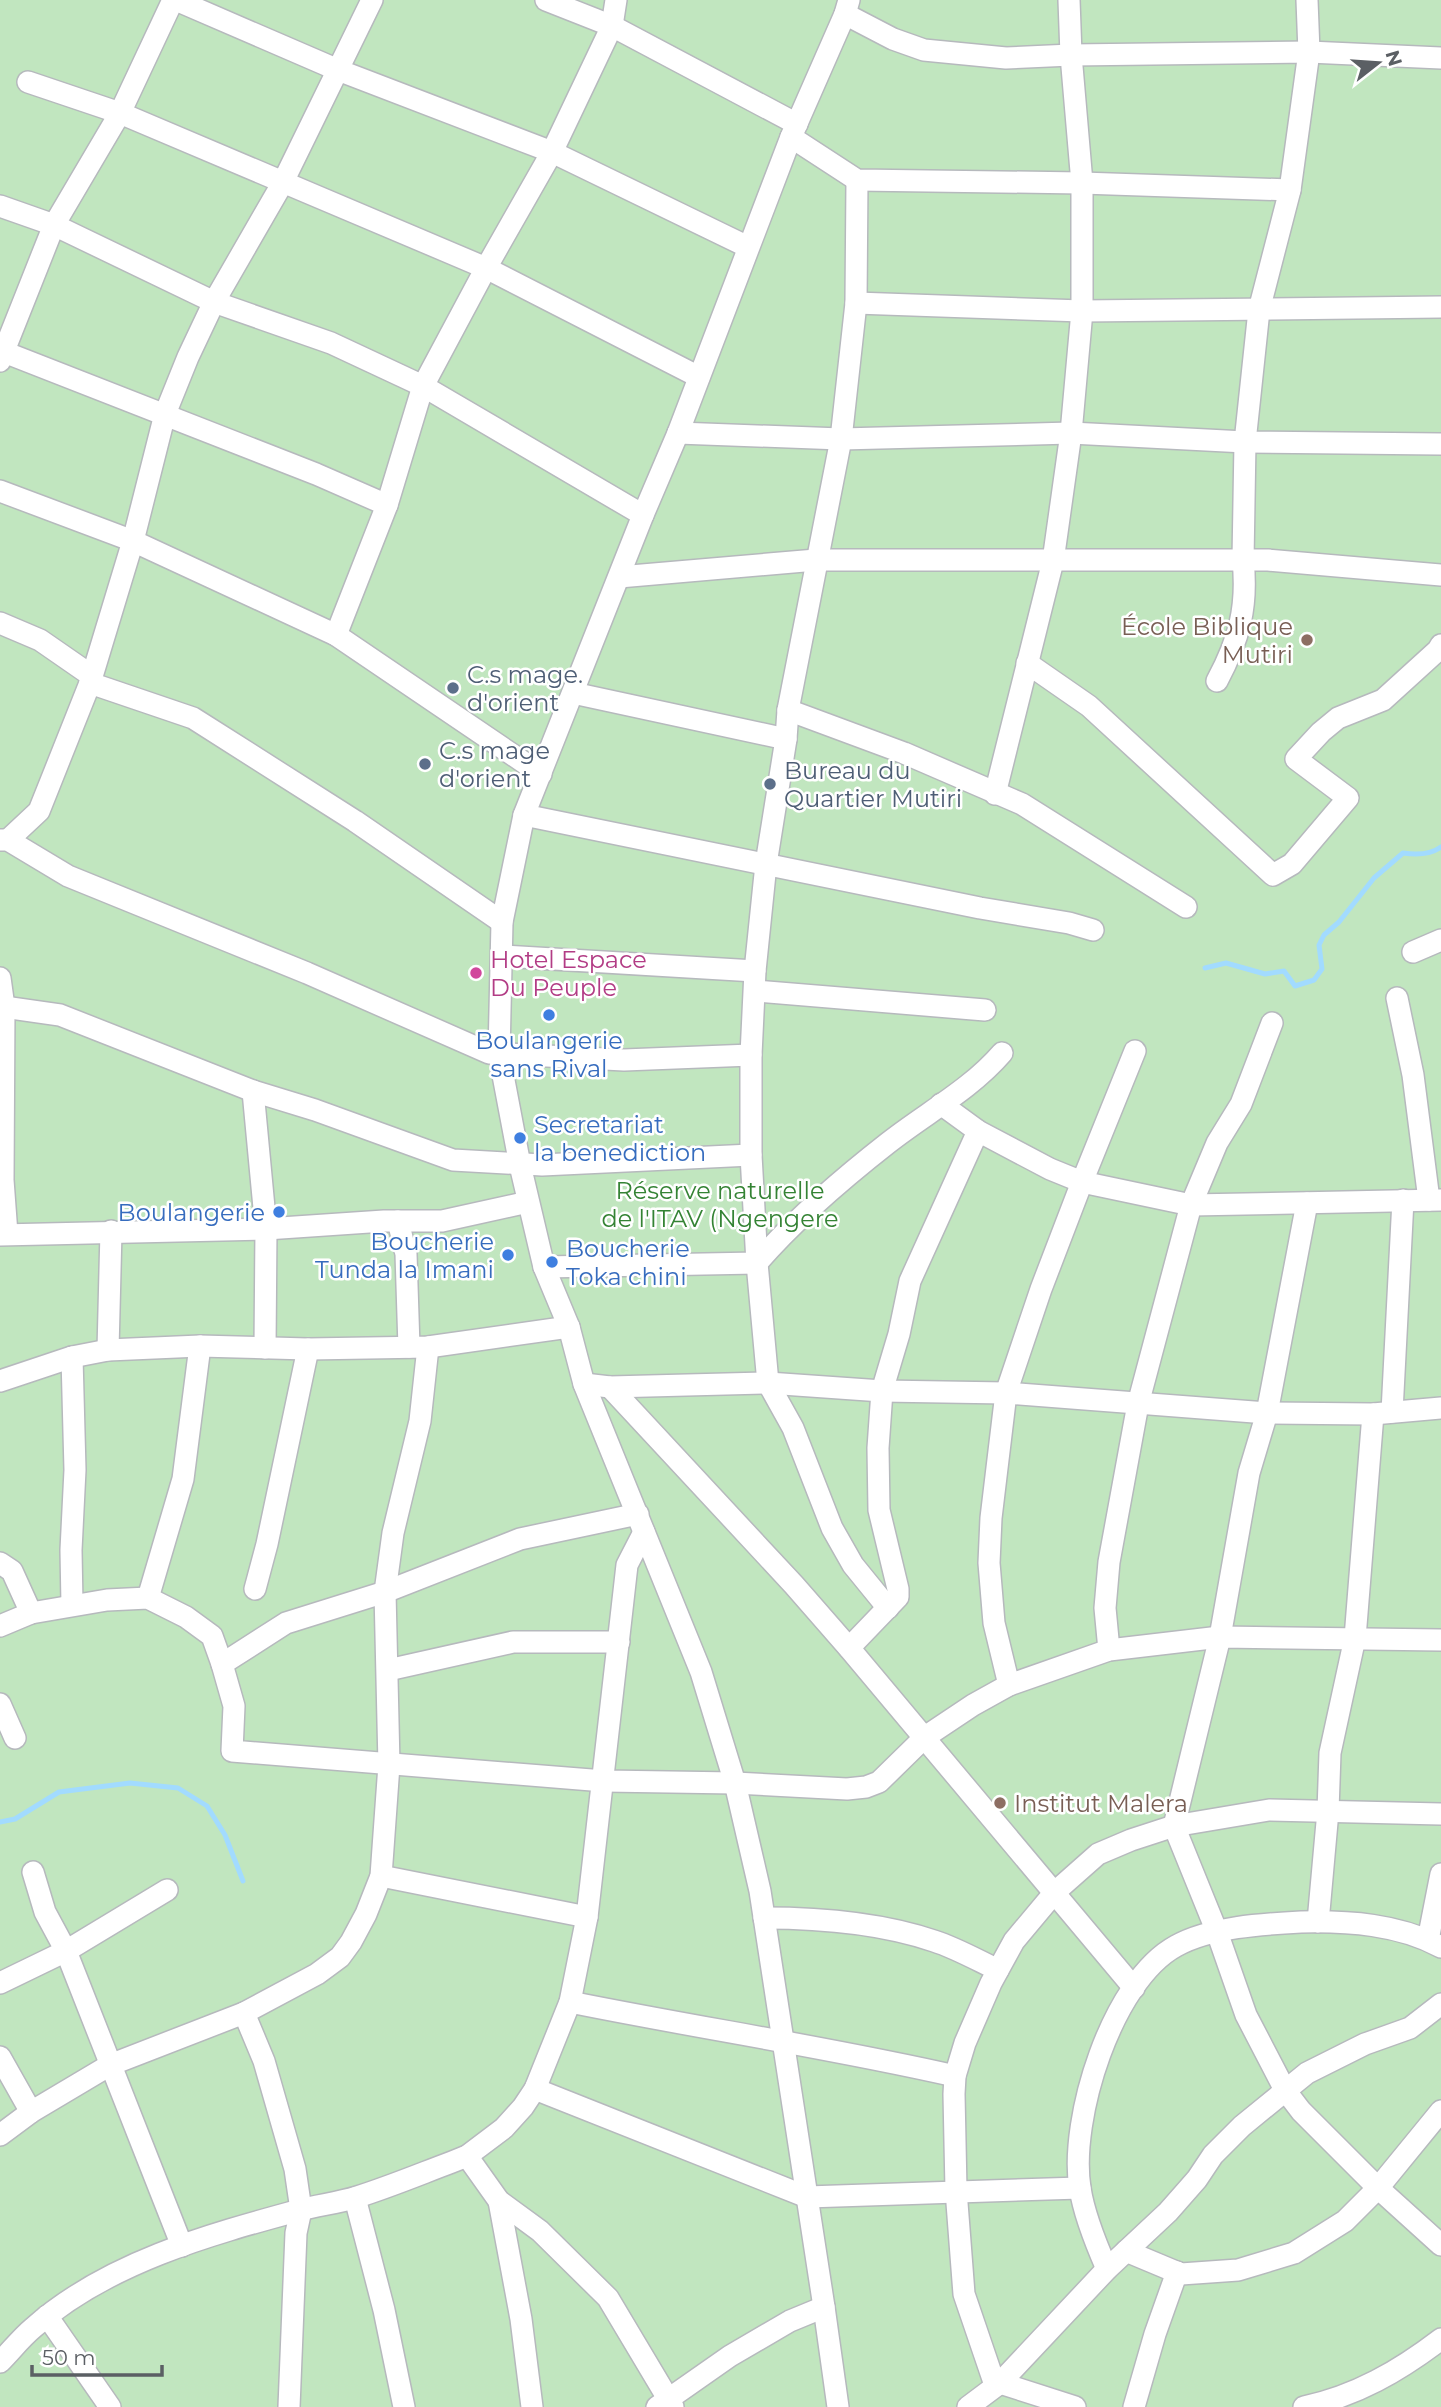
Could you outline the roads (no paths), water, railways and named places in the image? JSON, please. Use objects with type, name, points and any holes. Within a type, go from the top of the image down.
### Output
[{"type":"street","points":[[387,505],[165,414],[2,356],[54,225],[120,113],[174,0],[338,70],[552,152],[748,247]]},
{"type":"street","points":[[372,0],[282,184],[214,302],[188,357],[165,414],[134,541],[91,680],[39,811],[4,840],[68,876],[307,973],[489,1053],[624,1060],[751,1055]]},
{"type":"street","points":[[546,0],[612,26],[794,131],[858,180],[1082,183],[1290,190]]},
{"type":"street","points":[[336,635],[387,505],[423,386],[552,152],[612,26],[617,0]]},
{"type":"street","points":[[995,794],[1053,561],[1071,433],[1082,311],[1082,183],[1069,0]]},
{"type":"street","points":[[1217,681],[1231,655],[1242,623],[1245,579],[1245,442],[1259,310],[1290,190],[1309,52],[1307,0]]},
{"type":"street","points":[[838,2407],[764,1918],[735,1783],[701,1672],[584,1384],[569,1327],[544,1268],[520,1165],[499,1054],[502,922],[524,816],[678,433],[794,131],[847,7],[893,39],[924,50],[1006,58],[1309,52],[1441,58]]},
{"type":"street","points":[[28,82],[120,113],[282,184],[486,268],[699,377]]},
{"type":"street","points":[[858,180],[856,303],[841,439],[788,710],[786,739],[766,864],[751,1055],[751,1155],[768,1384],[793,1428],[832,1528],[853,1565],[888,1608]]},
{"type":"street","points":[[0,206],[54,225],[214,302],[331,343],[423,386],[643,515]]},
{"type":"street","points":[[856,303],[1082,311],[1441,307]]},
{"type":"street","points":[[678,433],[841,439],[1071,433],[1245,442],[1441,443]]},
{"type":"street","points":[[0,491],[134,541],[336,635],[541,774]]},
{"type":"street","points":[[619,577],[816,560],[1243,560],[1339,565],[1441,575]]},
{"type":"street","points":[[0,624],[40,640],[91,680],[193,718],[355,821],[502,922]]},
{"type":"street","points":[[1027,663],[1089,706],[1273,875],[1292,864],[1348,798],[1296,759],[1338,718],[1383,700],[1441,645]]},
{"type":"street","points":[[573,693],[786,739]]},
{"type":"street","points":[[788,710],[904,753],[1022,804],[1186,906]]},
{"type":"street","points":[[524,816],[980,908],[1069,923],[1093,930]]},
{"type":"street","points":[[1413,952],[1441,940]]},
{"type":"street","points":[[502,957],[755,981],[985,1010]]},
{"type":"street","points":[[0,978],[4,1007],[4,1235],[266,1229],[442,1221],[528,1202]]},
{"type":"street","points":[[941,1104],[978,1131],[1050,1169],[1082,1182],[1191,1205],[1435,1200],[1398,998]]},
{"type":"street","points":[[4,1007],[60,1015],[253,1091],[315,1110],[453,1160],[520,1165],[751,1155]]},
{"type":"street","points":[[1109,1650],[1105,1608],[1109,1562],[1138,1404],[1191,1205],[1217,1143],[1241,1104],[1272,1023]]},
{"type":"street","points":[[1009,1685],[994,1623],[989,1563],[991,1518],[1006,1393],[1041,1289],[1135,1051]]},
{"type":"street","points":[[544,1268],[757,1264],[784,1232],[888,1143],[964,1090],[1002,1053]]},
{"type":"street","points":[[253,1091],[266,1229],[265,1348]]},
{"type":"street","points":[[849,1648],[898,1597],[878,1510],[882,1391],[911,1281],[978,1131]]},
{"type":"street","points":[[1318,1922],[1328,1811],[1330,1753],[1355,1638],[1382,1413],[1403,1200]]},
{"type":"street","points":[[1307,1203],[1267,1413],[1249,1474],[1220,1637],[1174,1826],[1217,1932],[1246,2015],[1285,2090],[1301,2111],[1378,2188],[1441,2245]]},
{"type":"street","points":[[0,2135],[31,2112],[110,2065],[244,2013],[317,1974],[340,1957],[366,1914],[381,1876],[389,1765],[385,1592],[393,1534],[420,1421],[419,1347],[406,1254],[398,1221]]},
{"type":"street","points":[[107,1350],[111,1231]]},
{"type":"street","points":[[0,1381],[72,1357],[107,1350],[200,1346],[309,1349],[419,1347],[569,1327]]},
{"type":"street","points":[[148,1598],[183,1479],[200,1346]]},
{"type":"street","points":[[255,1589],[309,1349]]},
{"type":"street","points":[[72,1357],[75,1470],[71,1550],[72,1605]]},
{"type":"street","points":[[584,1384],[610,1387],[768,1384],[882,1391],[1006,1393],[1267,1413],[1382,1413],[1441,1408]]},
{"type":"street","points":[[610,1387],[794,1585],[1135,1988]]},
{"type":"street","points":[[222,1664],[286,1623],[385,1592],[520,1539],[641,1523]]},
{"type":"street","points":[[0,2362],[47,2316],[119,2273],[182,2246],[301,2210],[355,2198],[467,2156],[504,2128],[535,2089],[570,2002],[587,1917],[627,1565],[641,1523]]},
{"type":"street","points":[[0,1563],[12,1571],[31,1613]]},
{"type":"street","points":[[0,1626],[31,1613],[72,1605],[148,1598],[186,1617],[212,1636],[222,1664],[234,1706],[232,1751],[604,1781],[735,1783],[846,1789],[866,1787],[879,1782],[925,1737],[973,1704],[1009,1685],[1109,1650],[1220,1637],[1441,1640]]},
{"type":"street","points":[[388,1670],[513,1642],[619,1642]]},
{"type":"street","points":[[0,1704],[15,1738]]},
{"type":"street","points":[[998,2384],[964,2294],[956,2190],[954,2107],[956,2076],[965,2043],[1014,1941],[1055,1892],[1098,1854],[1174,1826],[1269,1810],[1441,1814]]},
{"type":"street","points":[[33,1872],[45,1912],[66,1951],[182,2246]]},
{"type":"street","points":[[1107,2269],[1096,2243],[1080,2188],[1079,2143],[1088,2086],[1104,2040],[1135,1988],[1157,1960],[1177,1945],[1217,1932],[1256,1924],[1318,1922],[1382,1927],[1435,1943],[1441,1874]]},
{"type":"street","points":[[381,1876],[587,1917]]},
{"type":"street","points":[[0,1983],[66,1951],[167,1890]]},
{"type":"street","points":[[764,1918],[813,1918],[906,1933],[935,1941],[998,1970]]},
{"type":"street","points":[[570,2002],[676,2024],[872,2057],[956,2076]]},
{"type":"street","points":[[968,2407],[998,2384],[1107,2269],[1168,2212],[1197,2179],[1213,2155],[1285,2090],[1307,2073],[1332,2060],[1365,2044],[1410,2028],[1441,2004]]},
{"type":"street","points":[[244,2013],[264,2061],[295,2169],[301,2210],[296,2232],[289,2407]]},
{"type":"street","points":[[0,2057],[31,2112]]},
{"type":"street","points":[[535,2089],[807,2197],[1080,2188]]},
{"type":"street","points":[[1126,2251],[1177,2272],[1202,2274],[1238,2270],[1294,2253],[1345,2221],[1378,2188],[1441,2111]]},
{"type":"street","points":[[467,2156],[499,2201],[540,2231],[608,2298],[667,2404],[730,2356],[790,2321],[824,2307]]},
{"type":"street","points":[[355,2198],[384,2310],[404,2407]]},
{"type":"street","points":[[499,2201],[521,2319],[532,2407]]},
{"type":"street","points":[[1134,2407],[1155,2334],[1177,2272]]},
{"type":"street","points":[[47,2316],[110,2407]]},
{"type":"street","points":[[1304,2407],[1349,2395],[1404,2367],[1441,2339]]},
{"type":"street","points":[[998,2384],[1075,2407]]},
{"type":"waterway","points":[[1205,968],[1226,963],[1265,974],[1284,971],[1295,986],[1314,980],[1322,969],[1319,945],[1324,935],[1339,922],[1374,878],[1403,853],[1423,854],[1441,847]]},
{"type":"waterway","points":[[0,1822],[15,1819],[59,1792],[130,1783],[178,1788],[207,1806],[225,1835],[243,1881]]},
{"type":"place","name":"École Biblique Mutiri","points":[[1307,640]]},
{"type":"place","name":"C.s mage. d'orient","points":[[453,688]]},
{"type":"place","name":"C.s mage d'orient","points":[[425,764]]},
{"type":"place","name":"Bureau du Quartier Mutiri","points":[[770,784]]},
{"type":"place","name":"Hotel Espace Du Peuple","points":[[476,973]]},
{"type":"place","name":"Boulangerie sans Rival","points":[[549,1015]]},
{"type":"place","name":"Secretariat la benediction","points":[[520,1138]]},
{"type":"place","name":"Boulangerie","points":[[279,1212]]},
{"type":"place","name":"Boucherie Tunda la Imani","points":[[508,1255]]},
{"type":"place","name":"Boucherie Toka chini","points":[[552,1262]]},
{"type":"place","name":"Institut Malera","points":[[1000,1803]]},
{"type":"park label","name":"Réserve naturelle de l'ITAV (Ngengere","points":[[720,1204]]}]
